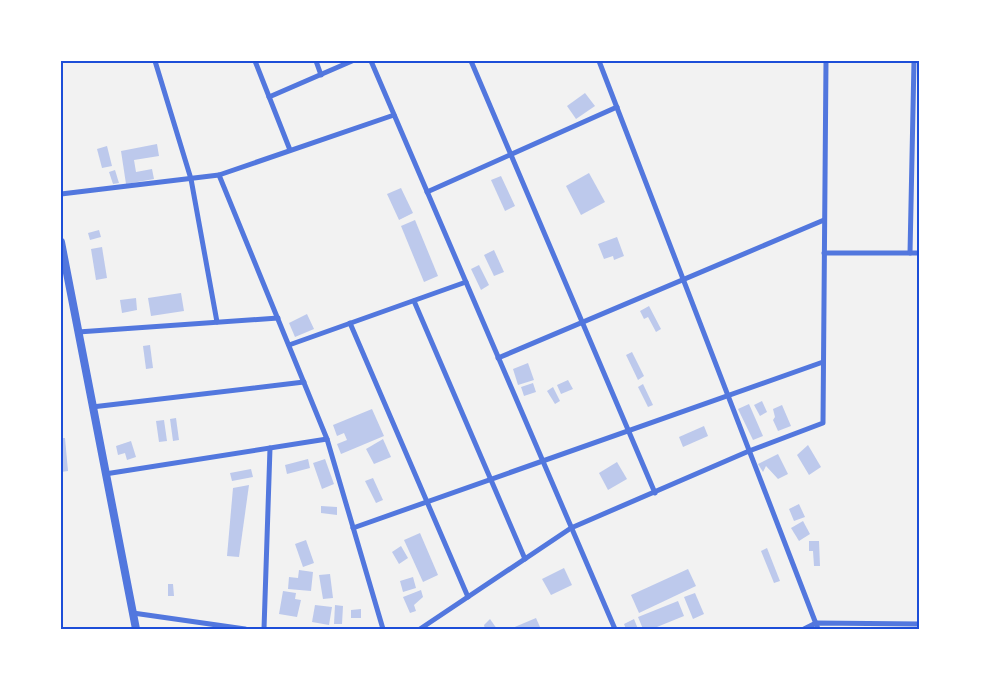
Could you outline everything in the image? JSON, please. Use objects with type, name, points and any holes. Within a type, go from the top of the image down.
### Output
[{"type":"street","points":[[155,61],[191,179],[217,322]]},
{"type":"street","points":[[255,61],[290,150]]},
{"type":"street","points":[[316,61],[321,75]]},
{"type":"street","points":[[269,97],[352,61]]},
{"type":"street","points":[[371,61],[614,629]]},
{"type":"street","points":[[471,61],[654,493]]},
{"type":"street","points":[[599,61],[817,626]]},
{"type":"street","points":[[420,629],[571,528],[749,450],[823,423],[826,61]]},
{"type":"street","points":[[910,253],[914,61]]},
{"type":"street","points":[[913,80],[920,80]]},
{"type":"street","points":[[427,192],[617,107]]},
{"type":"street","points":[[61,194],[220,175],[394,115]]},
{"type":"street","points":[[912,165],[920,165]]},
{"type":"street","points":[[220,175],[327,439],[383,629]]},
{"type":"street","points":[[498,358],[824,220]]},
{"type":"street","points":[[61,242],[136,629]]},
{"type":"street","points":[[824,252],[920,253]]},
{"type":"street","points":[[289,345],[466,282]]},
{"type":"street","points":[[414,301],[525,559]]},
{"type":"street","points":[[78,332],[278,318]]},
{"type":"street","points":[[350,323],[468,596]]},
{"type":"street","points":[[353,528],[823,362]]},
{"type":"street","points":[[92,408],[304,382]]},
{"type":"street","points":[[105,474],[327,439]]},
{"type":"street","points":[[264,629],[270,448]]},
{"type":"street","points":[[133,613],[245,629]]},
{"type":"street","points":[[804,629],[817,626],[906,626],[920,624]]},
{"type":"building","points":[[585,93],[595,106],[576,119],[567,106]]},
{"type":"building","points":[[157,144],[159,156],[134,160],[136,172],[152,169],[154,179],[126,184],[121,151]]},
{"type":"building","points":[[107,146],[112,166],[102,168],[97,149]]},
{"type":"building","points":[[115,170],[119,183],[113,184],[109,172]]},
{"type":"building","points":[[589,173],[605,202],[581,215],[566,186]]},
{"type":"building","points":[[501,176],[515,206],[505,211],[491,180]]},
{"type":"building","points":[[401,188],[413,213],[399,220],[387,194]]},
{"type":"building","points":[[415,220],[438,276],[424,282],[401,226]]},
{"type":"building","points":[[99,230],[101,237],[90,240],[88,233]]},
{"type":"building","points":[[617,237],[624,256],[614,260],[613,256],[604,259],[598,244]]},
{"type":"building","points":[[102,247],[107,278],[96,280],[91,249]]},
{"type":"building","points":[[494,250],[504,272],[494,276],[484,255]]},
{"type":"building","points":[[479,265],[489,285],[481,290],[471,269]]},
{"type":"building","points":[[181,293],[184,311],[151,316],[148,298]]},
{"type":"building","points":[[136,298],[137,310],[122,313],[120,300]]},
{"type":"building","points":[[649,306],[661,329],[656,332],[648,317],[644,319],[640,311]]},
{"type":"building","points":[[307,314],[314,329],[295,337],[289,323]]},
{"type":"building","points":[[150,345],[153,368],[146,369],[143,346]]},
{"type":"building","points":[[632,352],[644,376],[638,380],[626,355]]},
{"type":"building","points":[[528,363],[534,380],[518,385],[513,369]]},
{"type":"building","points":[[568,380],[573,389],[561,394],[557,385]]},
{"type":"building","points":[[533,383],[536,392],[524,396],[521,387]]},
{"type":"building","points":[[643,384],[653,405],[648,407],[638,387]]},
{"type":"building","points":[[553,387],[560,401],[555,404],[547,391]]},
{"type":"building","points":[[762,401],[767,412],[760,416],[754,405]]},
{"type":"building","points":[[749,404],[763,436],[753,440],[738,409]]},
{"type":"building","points":[[782,405],[791,426],[778,431],[773,420],[775,417],[773,409]]},
{"type":"building","points":[[372,409],[384,436],[341,454],[337,444],[347,440],[344,433],[337,436],[333,425]]},
{"type":"building","points":[[176,418],[179,440],[173,441],[170,419]]},
{"type":"building","points":[[164,420],[167,441],[159,442],[156,421]]},
{"type":"building","points":[[704,426],[708,436],[683,447],[679,437]]},
{"type":"building","points":[[61,438],[65,438],[68,471],[61,472]]},
{"type":"building","points":[[383,439],[391,457],[374,464],[366,449]]},
{"type":"building","points":[[131,441],[136,457],[127,460],[125,453],[118,455],[116,446]]},
{"type":"building","points":[[808,445],[821,467],[809,475],[797,455]]},
{"type":"building","points":[[778,454],[788,474],[778,479],[766,466],[763,472],[758,464]]},
{"type":"building","points":[[308,459],[310,468],[287,474],[285,465]]},
{"type":"building","points":[[325,459],[334,484],[322,489],[313,463]]},
{"type":"building","points":[[617,462],[627,479],[608,490],[599,473]]},
{"type":"building","points":[[251,469],[253,477],[232,481],[230,473]]},
{"type":"building","points":[[373,478],[383,500],[376,503],[365,481]]},
{"type":"building","points":[[249,485],[239,557],[227,556],[233,488]]},
{"type":"building","points":[[799,504],[805,517],[794,521],[789,509]]},
{"type":"building","points":[[321,506],[337,507],[337,515],[321,513]]},
{"type":"building","points":[[803,521],[810,534],[799,541],[791,528]]},
{"type":"building","points":[[420,533],[438,575],[423,582],[404,540]]},
{"type":"building","points":[[306,540],[314,563],[303,567],[295,544]]},
{"type":"building","points":[[809,541],[819,541],[820,566],[814,566],[813,551],[809,551]]},
{"type":"building","points":[[401,546],[408,558],[399,564],[392,552]]},
{"type":"building","points":[[767,548],[780,581],[774,583],[761,551]]},
{"type":"building","points":[[564,568],[572,585],[551,595],[542,579]]},
{"type":"building","points":[[688,569],[696,586],[639,613],[631,595]]},
{"type":"building","points":[[299,570],[313,572],[311,591],[288,589],[289,577],[298,578]]},
{"type":"building","points":[[330,574],[333,598],[323,599],[319,575]]},
{"type":"building","points":[[413,577],[416,588],[403,592],[400,581]]},
{"type":"building","points":[[168,584],[173,584],[174,596],[168,596]]},
{"type":"building","points":[[421,590],[423,597],[414,605],[416,611],[410,613],[403,597]]},
{"type":"building","points":[[283,591],[296,593],[295,599],[301,600],[297,617],[279,614]]},
{"type":"building","points":[[695,593],[704,614],[693,619],[684,597]]},
{"type":"building","points":[[678,601],[684,616],[652,629],[643,629],[638,617]]},
{"type":"building","points":[[315,605],[332,607],[329,625],[312,622]]},
{"type":"building","points":[[335,605],[343,606],[342,624],[334,624]]},
{"type":"building","points":[[361,609],[361,618],[351,618],[351,610]]},
{"type":"building","points":[[536,618],[540,627],[536,629],[510,629]]},
{"type":"building","points":[[490,619],[497,629],[485,629],[484,625]]},
{"type":"building","points":[[634,619],[638,629],[626,629],[624,624]]}]
